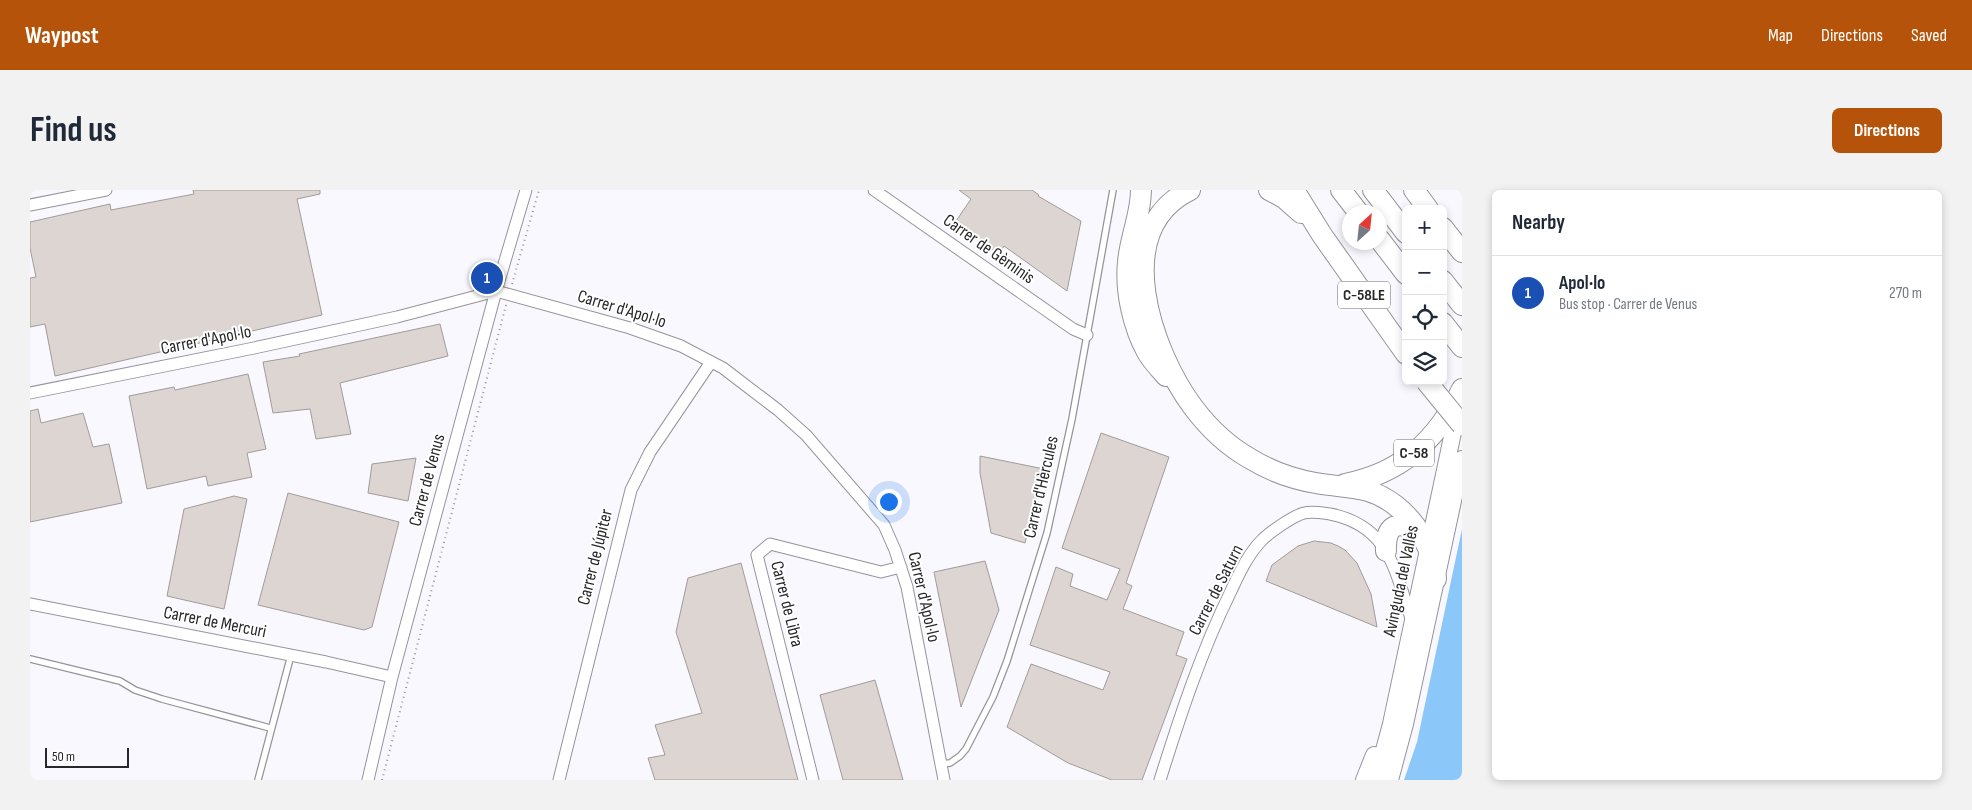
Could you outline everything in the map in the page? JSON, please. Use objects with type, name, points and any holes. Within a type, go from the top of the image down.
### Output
[{"type":"highway","points":[[1141,190],[1141,204],[1128,262],[1129,293],[1136,323],[1147,353],[1176,389],[1220,436],[1248,458],[1272,471],[1294,479],[1319,484],[1361,488],[1378,495],[1402,512],[1423,539],[1432,556],[1436,579]]},
{"type":"highway","points":[[1190,190],[1160,213],[1149,234],[1144,254],[1143,275],[1145,293],[1159,342],[1169,366],[1192,406]]},
{"type":"highway","points":[[1269,190],[1284,198],[1322,235]]},
{"type":"highway","name":"C-58LE","points":[[1294,190],[1322,235],[1402,348]]},
{"type":"highway","points":[[1341,190],[1353,205]]},
{"type":"highway","points":[[1373,190],[1402,228]]},
{"type":"highway","points":[[1414,190],[1425,205]]},
{"type":"highway","points":[[1447,233],[1462,252]]},
{"type":"highway","points":[[1387,249],[1402,269]]},
{"type":"highway","points":[[1447,286],[1461,304]]},
{"type":"highway","points":[[1447,328],[1462,347]]},
{"type":"highway","points":[[1429,385],[1462,425]]},
{"type":"highway","name":"C-58","points":[[1341,485],[1366,480],[1385,472],[1418,449],[1443,422],[1462,390]]},
{"type":"highway","points":[[1386,551],[1385,539],[1392,528],[1399,525],[1408,526],[1423,539]]},
{"type":"main road","name":"Avinguda del Vallès","points":[[1376,780],[1396,700],[1412,621],[1423,539],[1462,390]]},
{"type":"main road","name":"Avinguda del Vallès","points":[[1390,780],[1405,724],[1462,459]]},
{"type":"main road","points":[[1364,780],[1396,700]]},
{"type":"street","points":[[30,205],[106,190]]},
{"type":"street","name":"Carrer de Venus","points":[[368,780],[392,677],[496,291],[526,190]]},
{"type":"street","name":"Carrer de Gèminis","points":[[874,190],[1073,329],[1086,335]]},
{"type":"street","name":"Carrer d'Apol·lo","points":[[30,393],[368,324],[496,291],[630,328],[681,346],[711,362],[754,390],[806,435],[884,525],[901,566],[906,587],[944,780]]},
{"type":"street","name":"Carrer de Júpiter","points":[[559,780],[631,490],[650,452],[711,362]]},
{"type":"street","name":"Carrer de Saturn","points":[[1160,780],[1208,642],[1245,562],[1262,540],[1303,513],[1324,513],[1341,516],[1364,526],[1386,551],[1398,574],[1412,621]]},
{"type":"street","name":"Carrer de Libra","points":[[813,780],[757,555],[770,544],[881,572],[901,566]]},
{"type":"street","name":"Carrer de Mercuri","points":[[30,604],[291,655],[392,677]]},
{"type":"lane","name":"Carrer d'Hèrcules","points":[[941,764],[950,763],[966,749],[989,705],[1007,662],[1047,533],[1072,419],[1113,190]]},
{"type":"lane","points":[[258,780],[270,728],[291,655]]},
{"type":"lane","points":[[30,658],[120,681],[135,690],[162,699],[270,728]]},
{"type":"path","points":[[382,780],[509,294],[539,190]]},
{"type":"water","points":[[1462,529],[1462,780],[1404,780],[1417,742]]},
{"type":"building","points":[[193,190],[320,190],[320,194],[297,199],[322,315],[55,376],[45,324],[30,327],[30,278],[36,277],[30,248],[30,222],[110,204],[111,210],[194,194]]},
{"type":"building","points":[[959,190],[1032,190],[1038,196],[1081,221],[1067,291],[1004,246],[999,254],[954,224],[971,199]]},
{"type":"building","points":[[440,324],[448,356],[340,383],[351,434],[316,439],[310,409],[273,413],[263,362],[300,356],[299,354]]},
{"type":"building","points":[[248,374],[266,449],[247,453],[252,477],[208,486],[206,476],[147,489],[129,396],[174,387],[175,390]]},
{"type":"building","points":[[38,409],[41,423],[83,413],[93,447],[109,444],[122,503],[30,522],[30,411]]},
{"type":"building","points":[[1101,433],[1169,457],[1126,583],[1132,586],[1123,609],[1184,632],[1176,655],[1187,659],[1142,780],[1112,780],[1068,763],[1007,727],[1031,664],[1103,690],[1110,672],[1030,645],[1056,567],[1073,574],[1070,586],[1107,600],[1120,569],[1062,548]]},
{"type":"building","points":[[980,456],[1044,469],[1025,543],[991,533],[980,473]]},
{"type":"building","points":[[416,458],[408,501],[368,493],[372,464]]},
{"type":"building","points":[[288,493],[399,522],[372,627],[364,630],[258,605]]},
{"type":"building","points":[[234,496],[247,499],[224,609],[167,596],[184,509]]},
{"type":"building","points":[[1314,541],[1331,543],[1338,546],[1345,550],[1357,563],[1371,594],[1377,627],[1266,581],[1272,565],[1298,546]]},
{"type":"building","points":[[985,561],[999,610],[961,707],[934,572]]},
{"type":"building","points":[[741,563],[798,780],[655,780],[648,758],[665,755],[655,725],[702,713],[676,632],[688,578]]},
{"type":"building","points":[[875,680],[903,780],[843,780],[820,695]]},
{"type":"place","name":"Apol·lo","points":[[487,278]]}]
